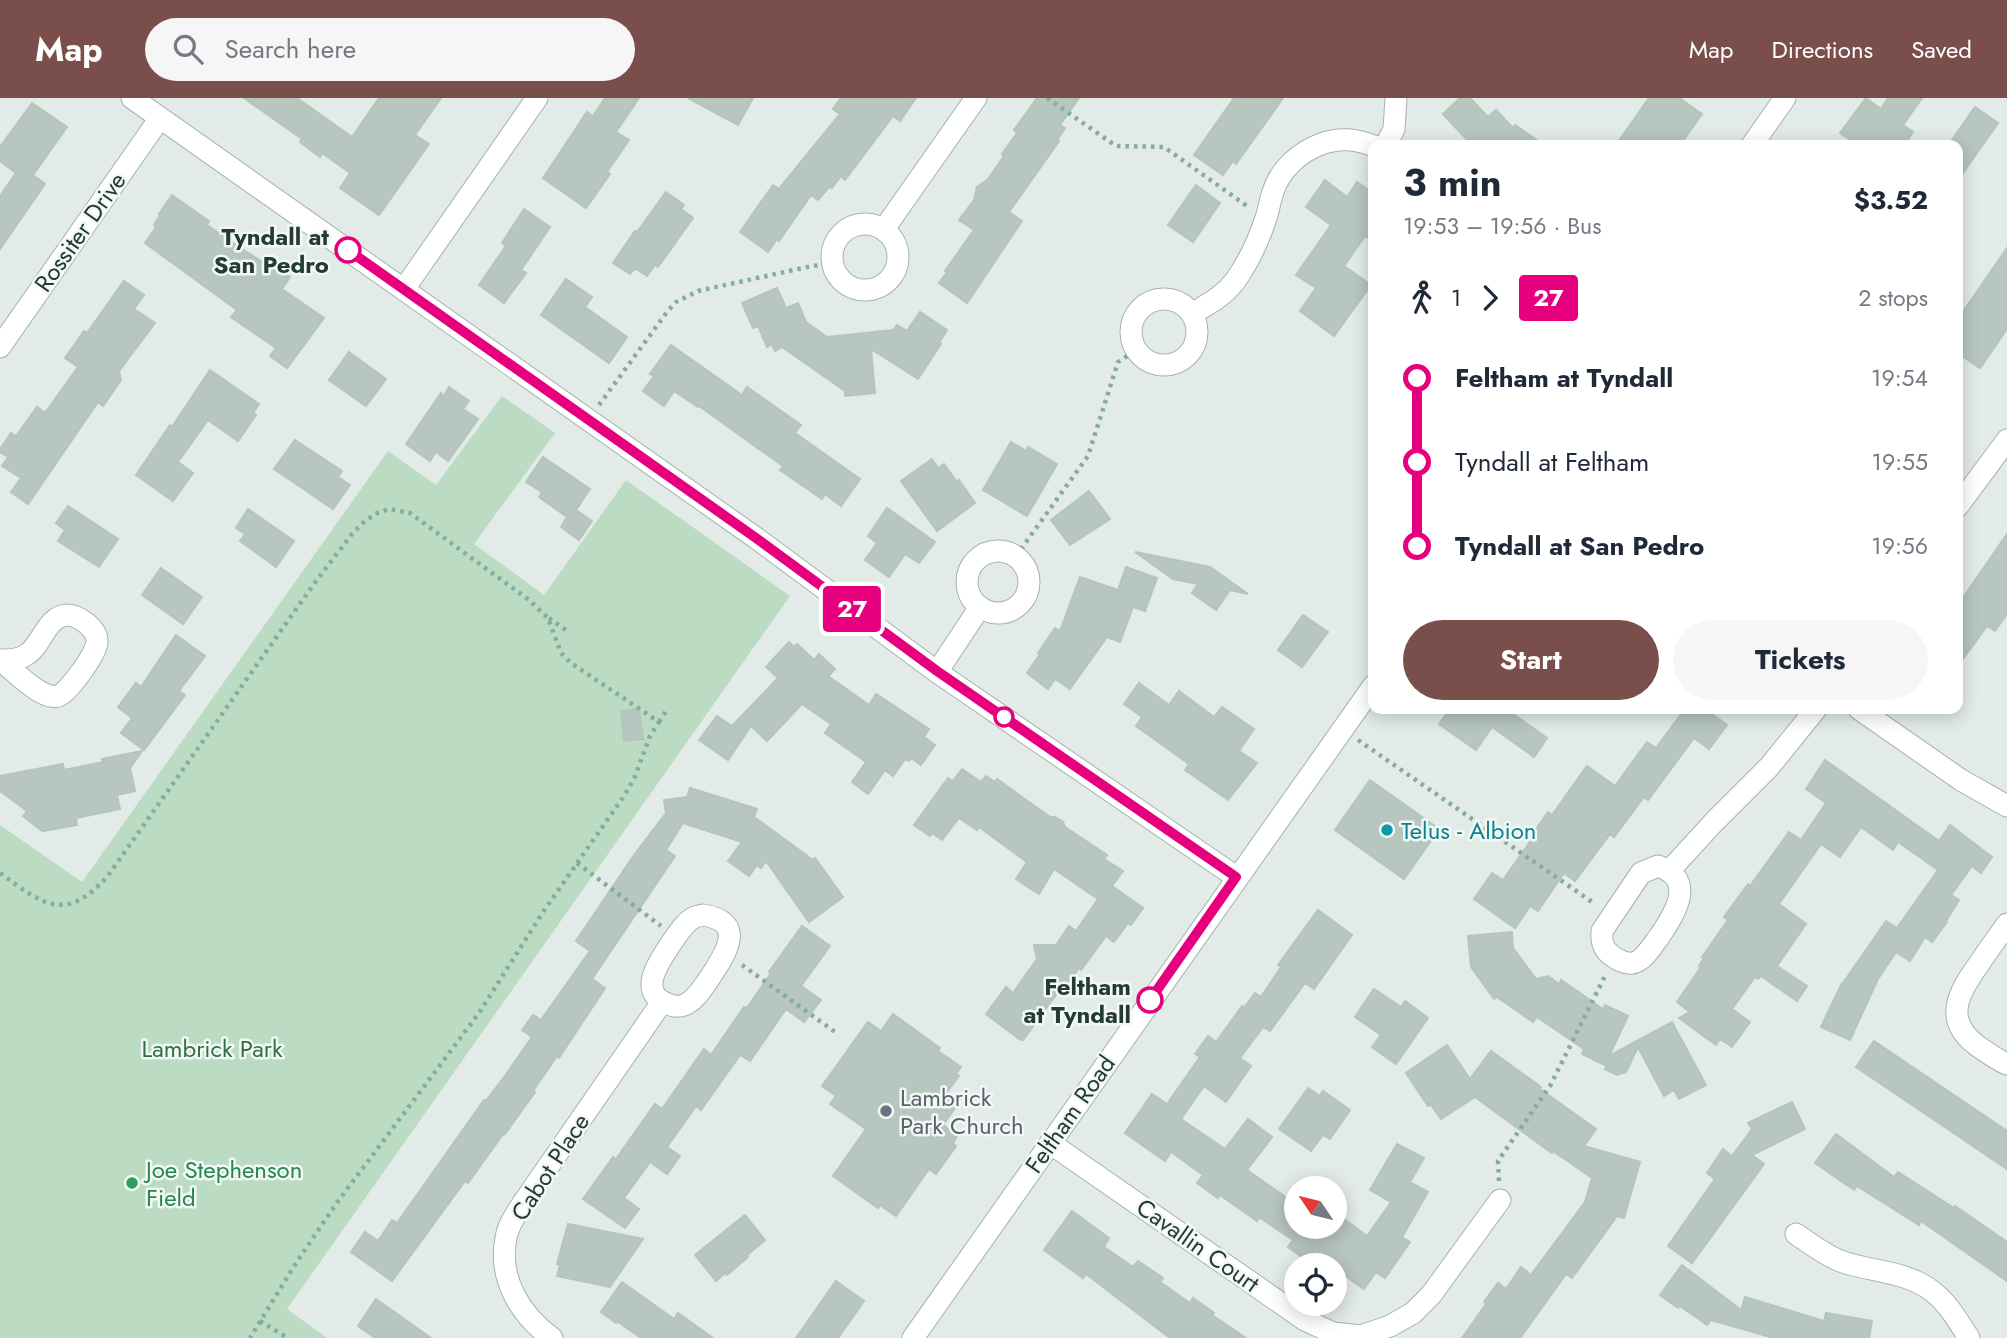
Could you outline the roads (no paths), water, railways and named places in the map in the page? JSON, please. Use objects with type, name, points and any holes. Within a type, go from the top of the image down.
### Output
[{"type":"street","points":[[132,98],[756,538],[937,671],[1236,877]]},
{"type":"street","points":[[404,289],[537,98]]},
{"type":"street","points":[[884,229],[976,98]]},
{"type":"street","points":[[1388,140],[1394,129],[1396,98]]},
{"type":"street","points":[[1756,140],[1785,98]]},
{"type":"street","name":"Rossiter Drive","points":[[0,347],[160,118]]},
{"type":"street","points":[[1192,314],[1221,297],[1233,284],[1266,219],[1274,188],[1289,164],[1307,149],[1331,141],[1356,139],[1368,144]]},
{"type":"street","points":[[862,224],[873,224],[884,229],[897,246],[899,257],[892,278],[874,290],[852,289],[842,283],[832,264],[831,252],[835,242],[842,233],[862,224]]},
{"type":"street","points":[[1166,298],[1176,300],[1192,314],[1197,334],[1190,353],[1172,364],[1152,363],[1142,358],[1131,340],[1130,330],[1138,310],[1155,299],[1166,298]]},
{"type":"street","points":[[1963,499],[2007,440]]},
{"type":"street","points":[[995,550],[1006,551],[1024,562],[1030,581],[1024,600],[1017,607],[999,613],[980,607],[972,600],[967,579],[976,559],[995,550]]},
{"type":"street","points":[[937,671],[980,607]]},
{"type":"street","points":[[63,615],[74,616],[85,622],[93,630],[97,641],[96,650],[71,686],[59,696],[49,696],[37,690],[0,660],[19,659],[29,654],[53,621],[63,615]]},
{"type":"street","name":"Feltham Road","points":[[913,1338],[1368,694]]},
{"type":"street","points":[[1670,870],[1769,767],[1810,714]]},
{"type":"street","points":[[1866,714],[1961,780],[2007,806]]},
{"type":"street","points":[[1658,866],[1670,870],[1677,879],[1681,898],[1674,916],[1640,959],[1632,963],[1614,958],[1605,950],[1601,940],[1602,931],[1611,915],[1641,873],[1658,866]]},
{"type":"street","points":[[714,916],[729,932],[730,943],[726,953],[690,1003],[671,1006],[662,1002],[655,995],[652,986],[655,967],[676,936],[693,918],[714,916]]},
{"type":"street","points":[[2007,924],[1962,988],[1957,1004],[1963,1030],[1973,1043],[2007,1064]]},
{"type":"street","name":"Cabot Place","points":[[552,1338],[520,1307],[511,1290],[504,1253],[506,1236],[523,1203],[662,1002]]},
{"type":"street","name":"Cavallin Court","points":[[1050,1143],[1306,1320],[1333,1333],[1361,1336],[1390,1326],[1413,1313],[1431,1295],[1500,1200]]},
{"type":"street","points":[[1796,1234],[1843,1262],[1890,1272],[1931,1290],[1948,1307],[1969,1338]]},
{"type":"place","name":"Tyndall at San Pedro","points":[[348,250]]},
{"type":"place","name":"Telus - Albion","points":[[1387,830]]},
{"type":"place","name":"Feltham at Tyndall","points":[[1150,1000]]},
{"type":"place","name":"Lambrick Park Church","points":[[886,1111]]},
{"type":"place","name":"Joe Stephenson Field","points":[[132,1183]]},
{"type":"park label","name":"Lambrick Park","points":[[212,1048]]}]
